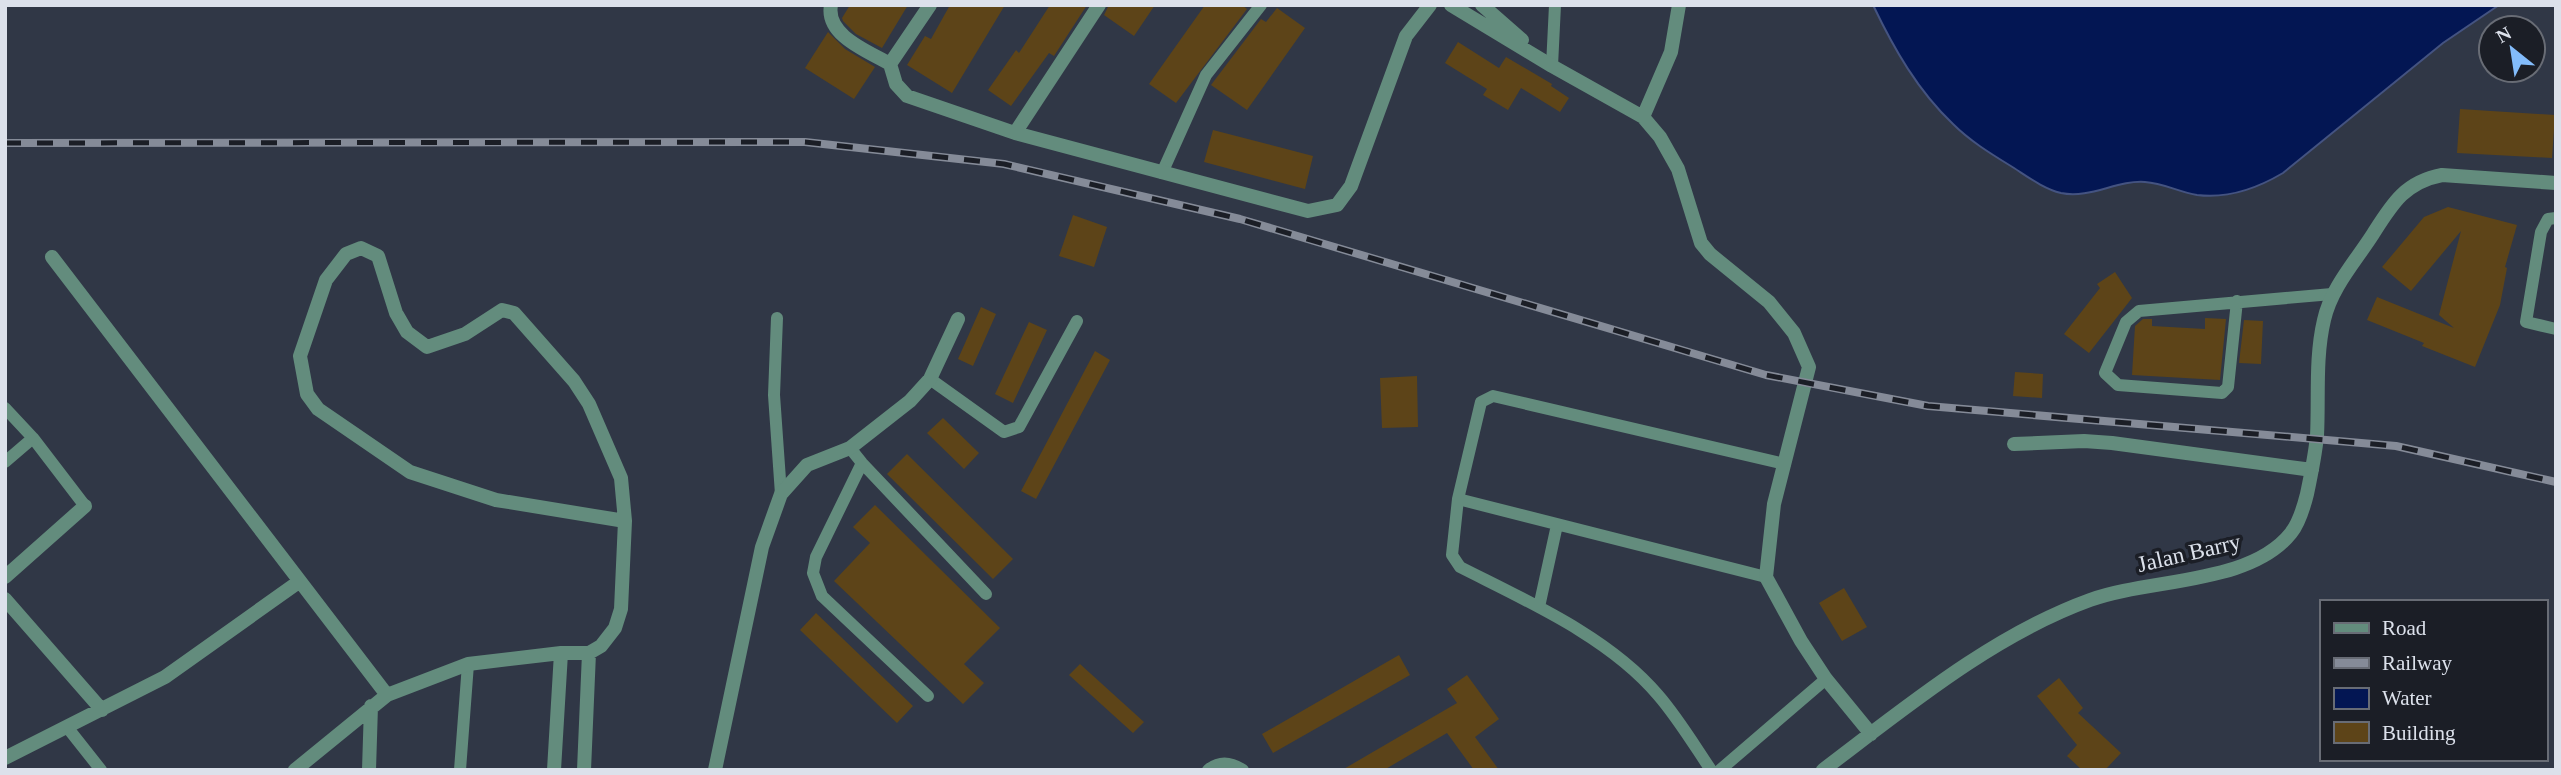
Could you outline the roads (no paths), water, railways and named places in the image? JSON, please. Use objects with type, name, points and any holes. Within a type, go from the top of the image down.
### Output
[{"type":"street","points":[[831,5],[831,19],[840,32],[890,64],[895,84],[907,96],[1015,133],[1308,211],[1336,205],[1351,187],[1406,36],[1430,5]]},
{"type":"street","points":[[890,64],[930,5]]},
{"type":"street","points":[[1015,133],[1099,5]]},
{"type":"street","points":[[1451,5],[1643,117],[1660,137],[1678,169],[1701,243],[1710,254],[1769,302],[1801,345],[1809,367],[1774,504],[1766,577],[1825,679],[1871,734]]},
{"type":"street","points":[[1482,5],[1552,66]]},
{"type":"street","points":[[1643,117],[1671,52],[1679,5]]},
{"type":"street","name":"Jalan Barry","points":[[1823,770],[1986,651],[2071,607],[2093,598],[2248,565],[2277,548],[2294,531],[2312,470],[2317,439],[2319,349],[2332,294],[2393,202],[2424,178],[2442,175],[2556,183]]},
{"type":"street","points":[[295,770],[387,695],[468,664],[561,653],[589,653],[601,646],[615,628],[621,609],[625,521],[621,478],[589,404],[574,381],[514,313],[502,310],[465,334],[427,347],[407,331],[396,313],[378,256],[361,248],[346,254],[326,280],[300,356],[307,394],[318,409],[410,472],[496,500],[625,521]]},
{"type":"street","points":[[52,257],[387,695]]},
{"type":"street","points":[[715,770],[762,547],[781,494],[807,464],[850,447],[910,401],[930,379],[958,319]]},
{"type":"street","points":[[2014,444],[2084,441],[2112,443],[2312,470]]},
{"type":"street","points":[[5,577],[85,506]]},
{"type":"street","points":[[5,758],[165,677],[300,581]]},
{"type":"street","points":[[5,599],[103,710]]},
{"type":"street","points":[[554,770],[561,653]]},
{"type":"street","points":[[584,770],[589,653]]},
{"type":"street","points":[[369,770],[371,706]]},
{"type":"lane","points":[[1162,173],[1206,75],[1261,5]]},
{"type":"lane","points":[[1552,66],[1555,5]]},
{"type":"lane","points":[[2556,218],[2548,219],[2541,232],[2526,322],[2556,329]]},
{"type":"lane","points":[[2237,301],[2228,387],[2222,393],[2118,385],[2105,373],[2126,322],[2139,311],[2237,301],[2332,294]]},
{"type":"lane","points":[[777,318],[773,386],[781,494]]},
{"type":"lane","points":[[930,379],[1004,432],[1019,427],[1077,321]]},
{"type":"lane","points":[[1712,770],[1658,694],[1615,654],[1539,607],[1460,567],[1452,555],[1458,499],[1481,402],[1493,396],[1784,464]]},
{"type":"lane","points":[[5,408],[33,438],[85,506]]},
{"type":"lane","points":[[5,462],[33,438]]},
{"type":"lane","points":[[850,447],[986,594]]},
{"type":"lane","points":[[862,463],[816,557],[813,573],[822,596],[928,696]]},
{"type":"lane","points":[[1458,499],[1766,577]]},
{"type":"lane","points":[[1539,607],[1557,525]]},
{"type":"lane","points":[[460,770],[468,664]]},
{"type":"lane","points":[[1720,770],[1825,679]]},
{"type":"lane","points":[[67,727],[101,770]]},
{"type":"lane","points":[[1208,770],[1220,762],[1230,763],[1243,770]]},
{"type":"water","points":[[1873,5],[2499,5],[2486,14],[2477,14],[2477,20],[2443,43],[2283,173],[2242,192],[2220,196],[2190,194],[2145,182],[2072,194],[2055,191],[2036,182],[1960,131],[1929,98],[1889,38]]},
{"type":"railway","points":[[5,143],[805,142],[1004,164],[1240,219],[1766,375],[1928,406],[2396,446],[2556,482]]}]
